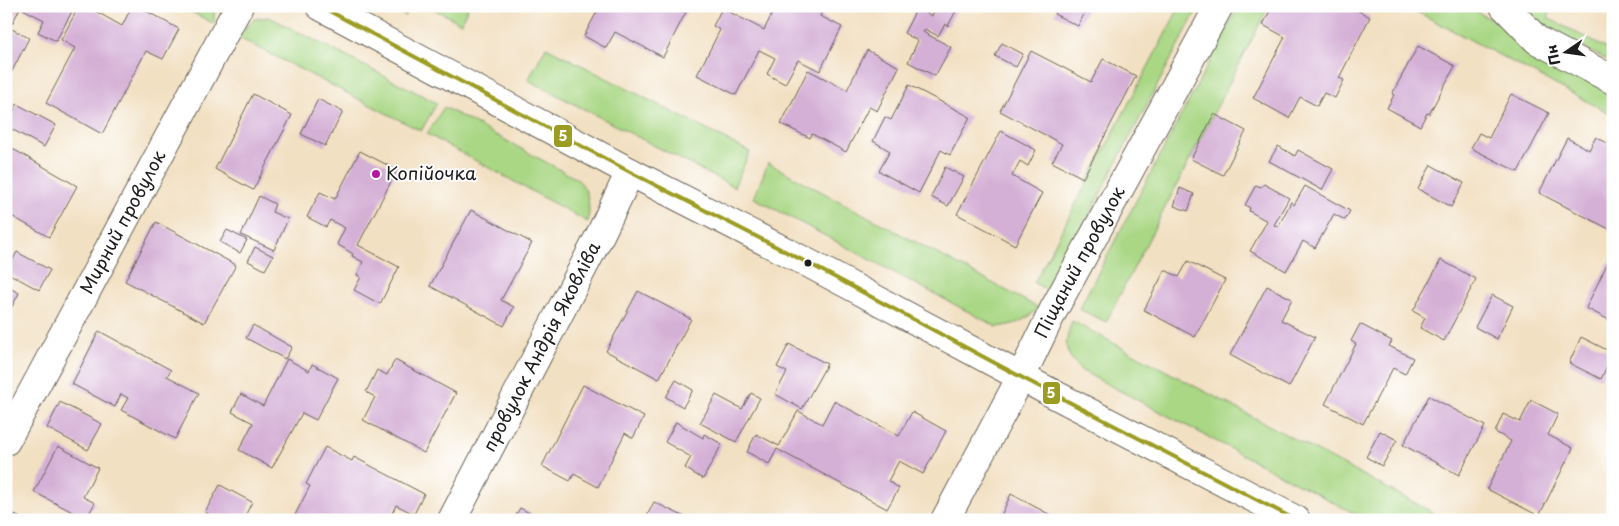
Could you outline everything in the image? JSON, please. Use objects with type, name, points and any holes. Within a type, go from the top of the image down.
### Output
[{"type":"street","name":"Мирний провулок","points":[[6,441],[239,6]]},
{"type":"street","points":[[320,6],[630,172],[817,267],[1021,377],[1296,520]]},
{"type":"street","name":"Піщаний провулок","points":[[945,520],[1021,377],[1052,311],[1219,6]]},
{"type":"street","points":[[1504,6],[1536,40],[1613,80]]},
{"type":"street","name":"провулок Андрія Яковліва","points":[[452,520],[601,233],[630,172]]},
{"type":"green space","points":[[181,6],[214,6],[214,24]]},
{"type":"green space","points":[[386,6],[410,6],[405,16]]},
{"type":"green space","points":[[428,6],[467,6],[468,7],[461,23]]},
{"type":"green space","points":[[1180,6],[1199,6],[1049,291],[1034,283]]},
{"type":"green space","points":[[1239,6],[1269,6],[1106,322],[1079,309]]},
{"type":"green space","points":[[1406,6],[1466,6],[1508,28],[1527,49],[1613,94],[1613,115]]},
{"type":"green space","points":[[1529,6],[1553,6],[1548,18],[1613,52],[1613,63],[1538,24]]},
{"type":"green space","points":[[269,17],[437,103],[421,131],[237,37],[254,19]]},
{"type":"green space","points":[[546,47],[750,152],[734,187],[528,80]]},
{"type":"green space","points":[[444,107],[577,179],[584,188],[588,198],[588,222],[427,134]]},
{"type":"green space","points":[[768,163],[1039,308],[1020,322],[997,327],[754,198]]},
{"type":"green space","points":[[1072,321],[1447,520],[1367,520],[1082,371],[1071,358],[1067,348]]},
{"type":"building","points":[[6,6],[21,6],[10,28],[29,38],[9,77],[6,76]]},
{"type":"building","points":[[25,6],[75,6],[56,41],[38,32],[44,20],[23,9]]},
{"type":"building","points":[[79,6],[86,6],[122,26],[132,6],[137,6],[179,29],[163,59],[146,51],[102,134],[46,103],[75,48],[61,40]]},
{"type":"building","points":[[600,6],[689,6],[663,57],[615,32],[606,48],[584,36]]},
{"type":"building","points":[[776,6],[825,6],[820,16],[842,27],[820,71],[798,60],[785,84],[767,74],[775,58],[759,50],[736,95],[697,75],[720,30],[713,26],[722,8],[764,30]]},
{"type":"building","points":[[936,6],[952,6],[957,9],[948,26],[945,24],[938,36],[925,29],[923,32],[951,47],[935,76],[908,62],[918,41],[904,33],[917,8],[932,16]]},
{"type":"building","points":[[1058,6],[1088,6],[1078,26],[1054,14]]},
{"type":"building","points":[[1272,6],[1349,6],[1370,17],[1339,78],[1344,80],[1335,98],[1324,93],[1317,106],[1300,97],[1289,118],[1253,98],[1285,37],[1263,25]]},
{"type":"building","points":[[1596,6],[1613,6],[1613,15]]},
{"type":"building","points":[[1002,43],[1023,54],[1016,67],[995,56]]},
{"type":"building","points":[[1418,46],[1455,66],[1429,114],[1427,113],[1420,126],[1387,108],[1394,95],[1392,94]]},
{"type":"building","points":[[867,50],[899,67],[877,111],[869,107],[846,152],[812,134],[810,138],[781,124],[808,70],[847,90]]},
{"type":"building","points":[[1031,51],[1091,82],[1103,59],[1136,76],[1083,178],[1052,162],[1062,144],[1000,111]]},
{"type":"building","points":[[909,85],[970,117],[950,155],[941,150],[919,193],[879,171],[890,151],[873,141],[885,117],[891,120]]},
{"type":"building","points":[[253,94],[292,115],[253,190],[215,169]]},
{"type":"building","points":[[1511,94],[1549,113],[1518,172],[1471,148],[1479,133],[1489,138]]},
{"type":"building","points":[[318,99],[343,112],[325,146],[301,134]]},
{"type":"building","points":[[17,104],[56,125],[44,147],[6,126]]},
{"type":"building","points":[[1214,114],[1246,131],[1223,175],[1191,159]]},
{"type":"building","points":[[1001,131],[1036,150],[1028,166],[1020,161],[1012,176],[1042,193],[1015,245],[957,214]]},
{"type":"building","points":[[1596,137],[1613,146],[1613,231],[1539,193],[1567,138],[1589,150]]},
{"type":"building","points":[[6,145],[77,186],[49,237],[6,213]]},
{"type":"building","points":[[1278,146],[1295,156],[1298,150],[1333,169],[1322,190],[1269,161]]},
{"type":"building","points":[[360,151],[397,170],[358,245],[399,267],[380,304],[354,290],[361,277],[357,275],[363,262],[337,244],[345,228],[330,220],[326,227],[307,217],[320,192],[335,199]]},
{"type":"building","points":[[1431,165],[1464,183],[1451,207],[1418,189]]},
{"type":"building","points":[[945,167],[964,177],[948,206],[931,197]]},
{"type":"building","points":[[1264,184],[1289,198],[1274,225],[1278,227],[1291,202],[1294,205],[1305,186],[1350,211],[1345,220],[1334,214],[1315,248],[1303,241],[1286,271],[1250,251],[1267,221],[1249,211],[1250,208],[1245,205],[1256,185],[1261,187]]},
{"type":"building","points":[[1180,188],[1194,194],[1188,211],[1174,206]]},
{"type":"building","points":[[259,196],[275,204],[272,212],[288,219],[274,250],[241,235]]},
{"type":"building","points":[[471,210],[532,243],[501,300],[514,307],[504,326],[430,286]]},
{"type":"building","points":[[156,222],[236,265],[204,323],[125,281]]},
{"type":"building","points":[[227,230],[247,240],[240,253],[220,242]]},
{"type":"building","points":[[255,247],[273,256],[265,270],[248,261]]},
{"type":"building","points":[[17,252],[50,270],[39,290],[6,272]]},
{"type":"building","points":[[1441,260],[1476,279],[1444,341],[1420,328],[1425,318],[1413,311]]},
{"type":"building","points":[[1188,261],[1225,280],[1195,337],[1144,310],[1165,270],[1179,277]]},
{"type":"building","points":[[1608,262],[1613,264],[1613,318],[1611,321],[1586,308]]},
{"type":"building","points":[[6,286],[19,293],[6,318]]},
{"type":"building","points":[[1267,286],[1292,299],[1281,320],[1315,337],[1289,387],[1230,355]]},
{"type":"building","points":[[638,291],[691,319],[659,379],[606,351]]},
{"type":"building","points":[[1492,295],[1513,306],[1497,339],[1475,327]]},
{"type":"building","points":[[1360,324],[1392,341],[1389,346],[1413,358],[1405,374],[1393,368],[1363,424],[1325,404],[1356,344],[1351,341]]},
{"type":"building","points":[[253,325],[292,347],[285,359],[246,338]]},
{"type":"building","points":[[99,331],[171,370],[167,376],[199,393],[175,439],[121,410],[128,398],[121,394],[115,407],[72,384]]},
{"type":"building","points":[[1581,337],[1613,353],[1601,379],[1569,363]]},
{"type":"building","points":[[789,344],[827,364],[802,409],[775,394],[787,372],[777,367]]},
{"type":"building","points":[[287,359],[309,371],[312,364],[338,378],[316,420],[302,413],[272,468],[239,450],[253,423],[232,412],[241,394],[263,406]]},
{"type":"building","points":[[395,360],[456,393],[424,453],[363,420],[375,397],[366,392],[377,370],[387,375]]},
{"type":"building","points":[[676,380],[693,390],[683,407],[666,397]]},
{"type":"building","points":[[583,385],[644,417],[633,438],[625,433],[598,487],[574,474],[570,481],[542,466]]},
{"type":"building","points":[[751,393],[760,398],[736,442],[700,423],[716,395],[742,409]]},
{"type":"building","points":[[1429,396],[1485,426],[1459,475],[1403,445]]},
{"type":"building","points":[[1531,400],[1558,414],[1548,435],[1573,448],[1539,516],[1487,489],[1511,441],[1495,432],[1503,414],[1520,422]]},
{"type":"building","points":[[834,401],[899,436],[912,412],[946,431],[923,474],[899,461],[888,481],[899,488],[887,509],[777,449],[769,464],[747,452],[756,434],[779,446],[798,411],[822,424]]},
{"type":"building","points":[[60,402],[102,424],[88,450],[47,428]]},
{"type":"building","points":[[676,422],[703,438],[704,434],[722,444],[703,479],[685,468],[691,457],[665,442]]},
{"type":"building","points":[[1380,431],[1397,440],[1382,466],[1366,457]]},
{"type":"building","points":[[58,446],[98,468],[83,497],[95,503],[86,519],[34,492]]},
{"type":"building","points":[[325,447],[352,461],[354,457],[424,494],[414,514],[396,505],[389,520],[305,520],[295,515],[310,486],[306,484]]},
{"type":"building","points":[[220,485],[252,502],[243,520],[219,520],[205,512]]},
{"type":"building","points":[[1011,494],[1060,520],[999,520]]},
{"type":"building","points":[[654,502],[691,520],[645,520]]},
{"type":"building","points":[[520,508],[543,520],[513,520]]},
{"type":"building","points":[[6,511],[25,520],[6,520]]},
{"type":"transit line","name":"5","points":[[320,6],[630,172],[808,263],[1021,377],[1296,520]]},
{"type":"place","name":"Копійочка","points":[[376,174]]}]
